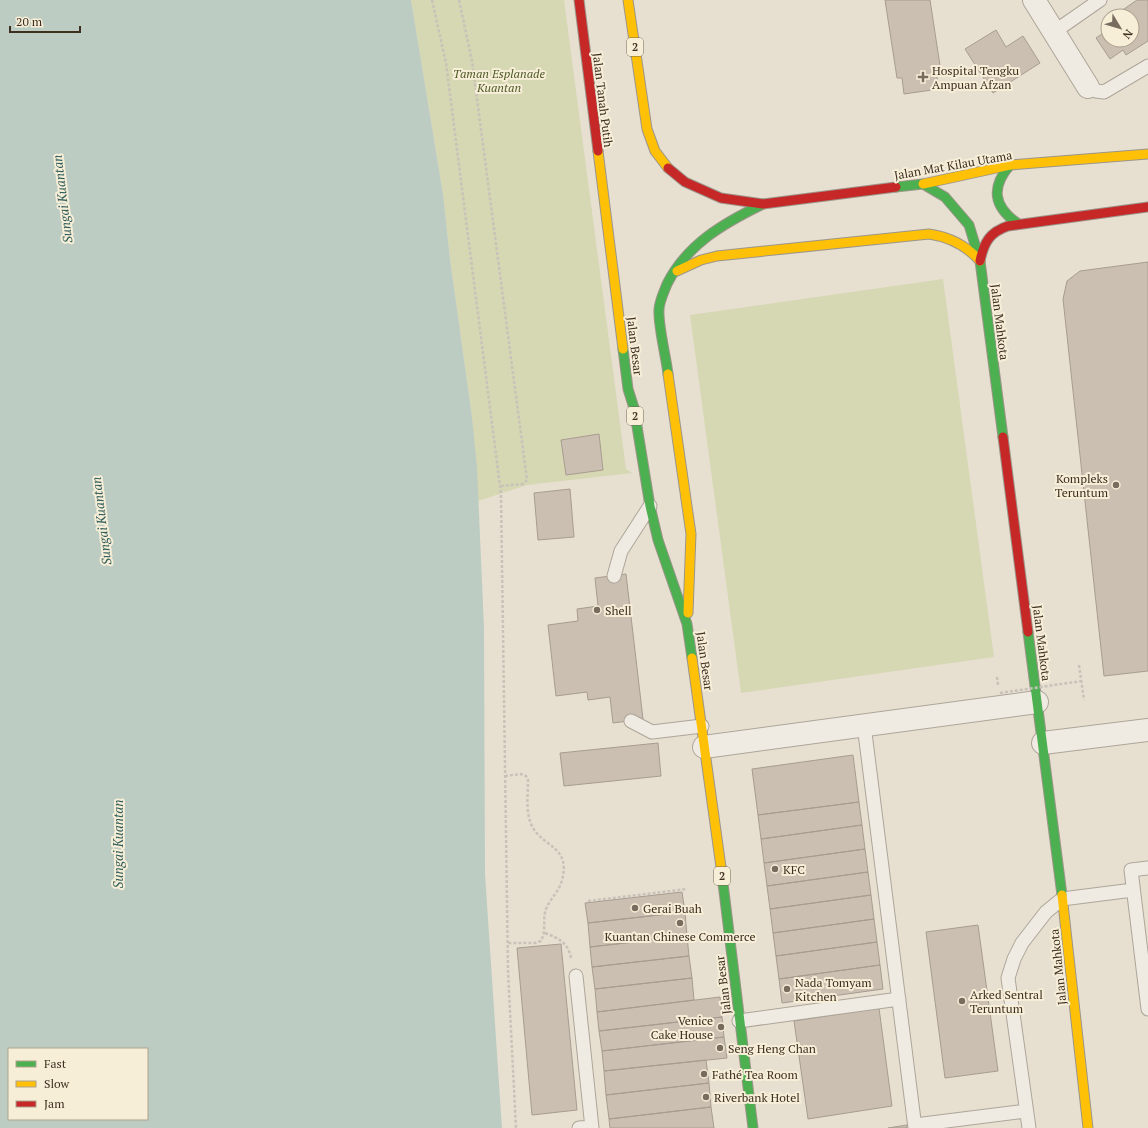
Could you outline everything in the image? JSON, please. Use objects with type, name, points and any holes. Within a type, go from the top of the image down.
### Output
[{"type":"main road","name":"Jalan Tanah Putih","points":[[579,0],[605,204]]},
{"type":"main road","name":"2","points":[[628,0],[647,129],[655,151],[667,167],[693,187],[722,198],[762,204]]},
{"type":"main road","name":"Jalan Mat Kilau Utama","points":[[762,204],[923,184],[1010,165],[1148,154]]},
{"type":"main road","points":[[1010,165],[999,180],[997,198],[1004,213],[1017,223]]},
{"type":"main road","name":"Jalan Mahkota","points":[[923,184],[945,197],[969,225],[980,261],[1043,743],[1088,1128]]},
{"type":"main road","name":"Jalan Besar","points":[[605,204],[628,389],[634,408],[650,506],[658,540],[687,624],[714,814],[753,1128]]},
{"type":"main road","points":[[687,624],[691,534],[659,310],[662,293],[670,275],[706,235],[727,221],[762,204]]},
{"type":"main road","points":[[670,275],[701,260],[717,256],[929,234],[951,238],[962,244],[980,261],[985,244],[990,235],[999,228],[1017,223],[1148,207]]},
{"type":"street","points":[[1034,0],[1088,87]]},
{"type":"street","points":[[703,736],[864,725],[1037,702]]},
{"type":"street","points":[[1043,743],[1148,730]]},
{"type":"lane","points":[[1054,32],[1100,0]]},
{"type":"lane","points":[[1088,87],[1096,91],[1104,92],[1148,66]]},
{"type":"lane","points":[[614,576],[621,551],[650,506]]},
{"type":"lane","points":[[631,721],[652,732],[703,736]]},
{"type":"lane","points":[[864,725],[915,1127],[1026,1112]]},
{"type":"lane","points":[[1148,868],[1131,870],[1148,1009]]},
{"type":"lane","points":[[1029,1128],[1008,978],[1014,959],[1022,943],[1046,912],[1062,899],[1133,890]]},
{"type":"lane","points":[[576,976],[587,1128]]},
{"type":"lane","points":[[739,1021],[899,999]]},
{"type":"path","points":[[432,0],[446,63],[500,486],[508,943],[516,1128]]},
{"type":"path","points":[[459,0],[472,61],[527,480],[523,484],[500,486]]},
{"type":"path","points":[[1079,665],[1084,700]]},
{"type":"path","points":[[1000,693],[1082,681]]},
{"type":"path","points":[[505,776],[521,774],[526,776],[528,780],[528,813],[533,828],[555,848],[561,856],[564,867],[562,881],[546,910],[545,933],[541,942],[508,943]]},
{"type":"path","points":[[588,901],[687,889]]},
{"type":"path","points":[[545,933],[558,938],[569,948],[576,976]]},
{"type":"green space","name":"Taman Esplanade Kuantan","points":[[411,0],[564,0],[626,469],[632,473],[527,485],[478,501],[472,417],[450,259],[443,194]]},
{"type":"green space","points":[[943,279],[994,657],[741,693],[690,315]]},
{"type":"water","name":"Sungai Kuantan","points":[[0,0],[411,0],[443,194],[450,259],[472,417],[477,467],[484,628],[485,874],[502,1128],[0,1128]]},
{"type":"building","points":[[885,0],[930,0],[941,72],[936,72],[939,89],[904,94],[902,78],[897,78]]},
{"type":"building","points":[[1137,0],[1148,0],[1148,41],[1140,46],[1140,8],[1126,8]]},
{"type":"building","points":[[996,30],[1006,47],[1023,36],[1040,63],[993,93],[965,49]]},
{"type":"building","points":[[1100,35],[1100,44],[1096,38]]},
{"type":"building","points":[[1103,48],[1137,48],[1126,55],[1123,50],[1110,59]]},
{"type":"building","name":"Kompleks Teruntum","points":[[1148,262],[1148,671],[1104,676],[1063,299],[1067,281],[1080,271]]},
{"type":"building","points":[[599,434],[603,470],[566,475],[561,440]]},
{"type":"building","points":[[570,489],[574,537],[538,540],[534,493]]},
{"type":"building","points":[[626,574],[643,719],[613,723],[610,697],[588,700],[587,692],[556,696],[548,625],[578,621],[577,609],[598,606],[595,578]]},
{"type":"building","points":[[658,743],[661,776],[564,786],[560,753]]},
{"type":"building","points":[[853,755],[859,802],[758,815],[752,769]]},
{"type":"building","points":[[859,802],[862,825],[761,839],[758,815]]},
{"type":"building","points":[[862,825],[865,849],[764,863],[761,839]]},
{"type":"building","points":[[865,849],[868,872],[767,886],[764,863]]},
{"type":"building","points":[[868,872],[871,895],[770,909],[767,886]]},
{"type":"building","name":"Gerai Buah","points":[[682,892],[685,912],[588,923],[585,903]]},
{"type":"building","points":[[871,895],[874,919],[773,933],[770,909]]},
{"type":"building","points":[[685,912],[687,936],[590,947],[588,923]]},
{"type":"building","points":[[874,919],[877,942],[776,956],[773,933]]},
{"type":"building","name":"Arked Sentral Teruntum","points":[[978,925],[998,1071],[945,1078],[926,932]]},
{"type":"building","points":[[687,936],[689,956],[592,967],[590,947]]},
{"type":"building","points":[[877,942],[880,965],[779,979],[776,956]]},
{"type":"building","points":[[561,944],[577,1110],[532,1115],[517,948]]},
{"type":"building","points":[[689,956],[692,978],[595,989],[592,967]]},
{"type":"building","points":[[880,965],[883,989],[782,1003],[779,979]]},
{"type":"building","points":[[692,978],[694,1000],[597,1012],[595,989]]},
{"type":"building","points":[[720,997],[722,1017],[599,1031],[597,1012]]},
{"type":"building","points":[[879,1008],[892,1106],[808,1119],[794,1021]]},
{"type":"building","points":[[722,1017],[724,1037],[602,1051],[599,1031]]},
{"type":"building","points":[[724,1037],[727,1058],[604,1071],[602,1051]]},
{"type":"building","points":[[706,1060],[709,1083],[606,1095],[604,1071]]},
{"type":"building","points":[[709,1083],[711,1107],[609,1119],[606,1095]]},
{"type":"building","points":[[711,1107],[714,1128],[610,1128],[609,1119]]},
{"type":"building","points":[[907,1125],[907,1128],[888,1128]]},
{"type":"traffic: fast","points":[[1010,165],[1000,181],[997,196],[1003,210],[1017,223]]},
{"type":"traffic: fast","points":[[896,187],[923,184],[945,197],[969,225],[980,261],[1003,437]]},
{"type":"traffic: fast","points":[[668,374],[659,317],[660,304],[667,284],[675,270],[696,246],[721,227],[763,204]]},
{"type":"traffic: fast","points":[[623,349],[628,389],[634,408],[650,506],[658,540],[687,624],[692,658]]},
{"type":"traffic: fast","points":[[1028,632],[1062,895]]},
{"type":"traffic: fast","points":[[721,867],[753,1128]]},
{"type":"traffic: slow","points":[[628,0],[647,129],[655,151],[668,168]]},
{"type":"traffic: slow","points":[[598,151],[623,349]]},
{"type":"traffic: slow","points":[[923,184],[1010,165],[1148,154]]},
{"type":"traffic: slow","points":[[677,271],[701,260],[717,256],[929,234],[944,237],[963,246],[980,261]]},
{"type":"traffic: slow","points":[[668,374],[691,534],[688,613]]},
{"type":"traffic: slow","points":[[692,658],[721,867]]},
{"type":"traffic: slow","points":[[1062,895],[1088,1128]]},
{"type":"traffic: jam","points":[[579,0],[598,151]]},
{"type":"traffic: jam","points":[[668,168],[685,182],[721,198],[763,204],[896,187]]},
{"type":"traffic: jam","points":[[980,261],[986,243],[992,235],[1008,226],[1148,207]]},
{"type":"traffic: jam","points":[[1003,437],[1028,632]]},
{"type":"place","name":"Hospital Tengku Ampuan Afzan","points":[[923,77]]},
{"type":"place","name":"Kompleks Teruntum","points":[[1116,485]]},
{"type":"place","name":"Shell","points":[[597,610]]},
{"type":"place","name":"KFC","points":[[775,869]]},
{"type":"place","name":"Gerai Buah","points":[[635,908]]},
{"type":"place","name":"Kuantan Chinese Commerce","points":[[680,923]]},
{"type":"place","name":"Nada Tomyam Kitchen","points":[[787,989]]},
{"type":"place","name":"Arked Sentral Teruntum","points":[[962,1001]]},
{"type":"place","name":"Venice Cake House","points":[[721,1027]]},
{"type":"place","name":"Seng Heng Chan","points":[[720,1048]]},
{"type":"place","name":"Fathé Tea Room","points":[[704,1074]]},
{"type":"place","name":"Riverbank Hotel","points":[[706,1097]]}]
